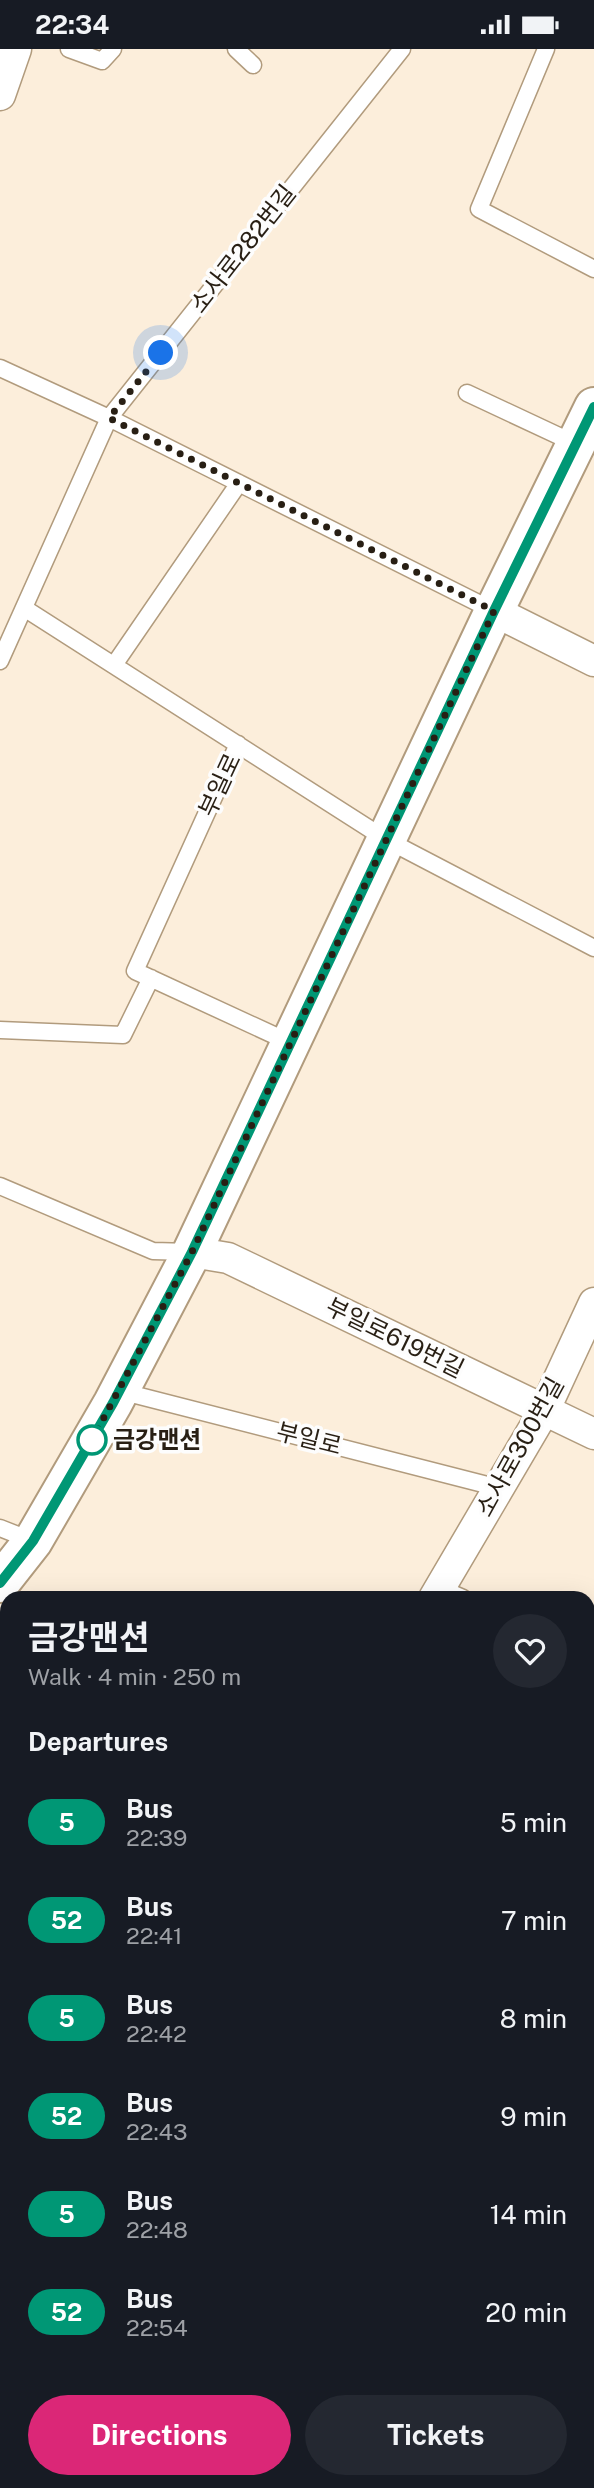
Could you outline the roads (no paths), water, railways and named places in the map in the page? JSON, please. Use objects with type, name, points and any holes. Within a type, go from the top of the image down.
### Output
[{"type":"street","points":[[0,95],[16,49]]},
{"type":"street","points":[[0,1583],[16,1534],[120,1391],[192,1252],[494,611],[594,407]]},
{"type":"street","points":[[494,611],[594,661]]},
{"type":"street","name":"부일로619번길","points":[[192,1252],[228,1258],[594,1434]]},
{"type":"street","name":"소사로300번길","points":[[448,1591],[499,1488],[544,1411],[594,1303]]},
{"type":"lane","points":[[69,49],[102,61],[113,49]]},
{"type":"lane","points":[[236,49],[253,65]]},
{"type":"lane","name":"소사로282번길","points":[[0,661],[109,418],[402,49]]},
{"type":"lane","points":[[546,49],[479,209],[594,269]]},
{"type":"lane","points":[[0,368],[109,418],[494,611]]},
{"type":"lane","points":[[467,393],[576,444]]},
{"type":"lane","points":[[114,665],[239,483]]},
{"type":"lane","points":[[24,608],[238,744]]},
{"type":"lane","name":"부일로","points":[[151,978],[135,971],[238,744],[387,840],[594,948]]},
{"type":"lane","points":[[0,1030],[123,1035],[151,978],[291,1044]]},
{"type":"lane","points":[[0,1186],[153,1251],[192,1252]]},
{"type":"lane","name":"부일로","points":[[120,1391],[499,1488]]},
{"type":"place","name":"금강맨션","points":[[92,1440]]}]
